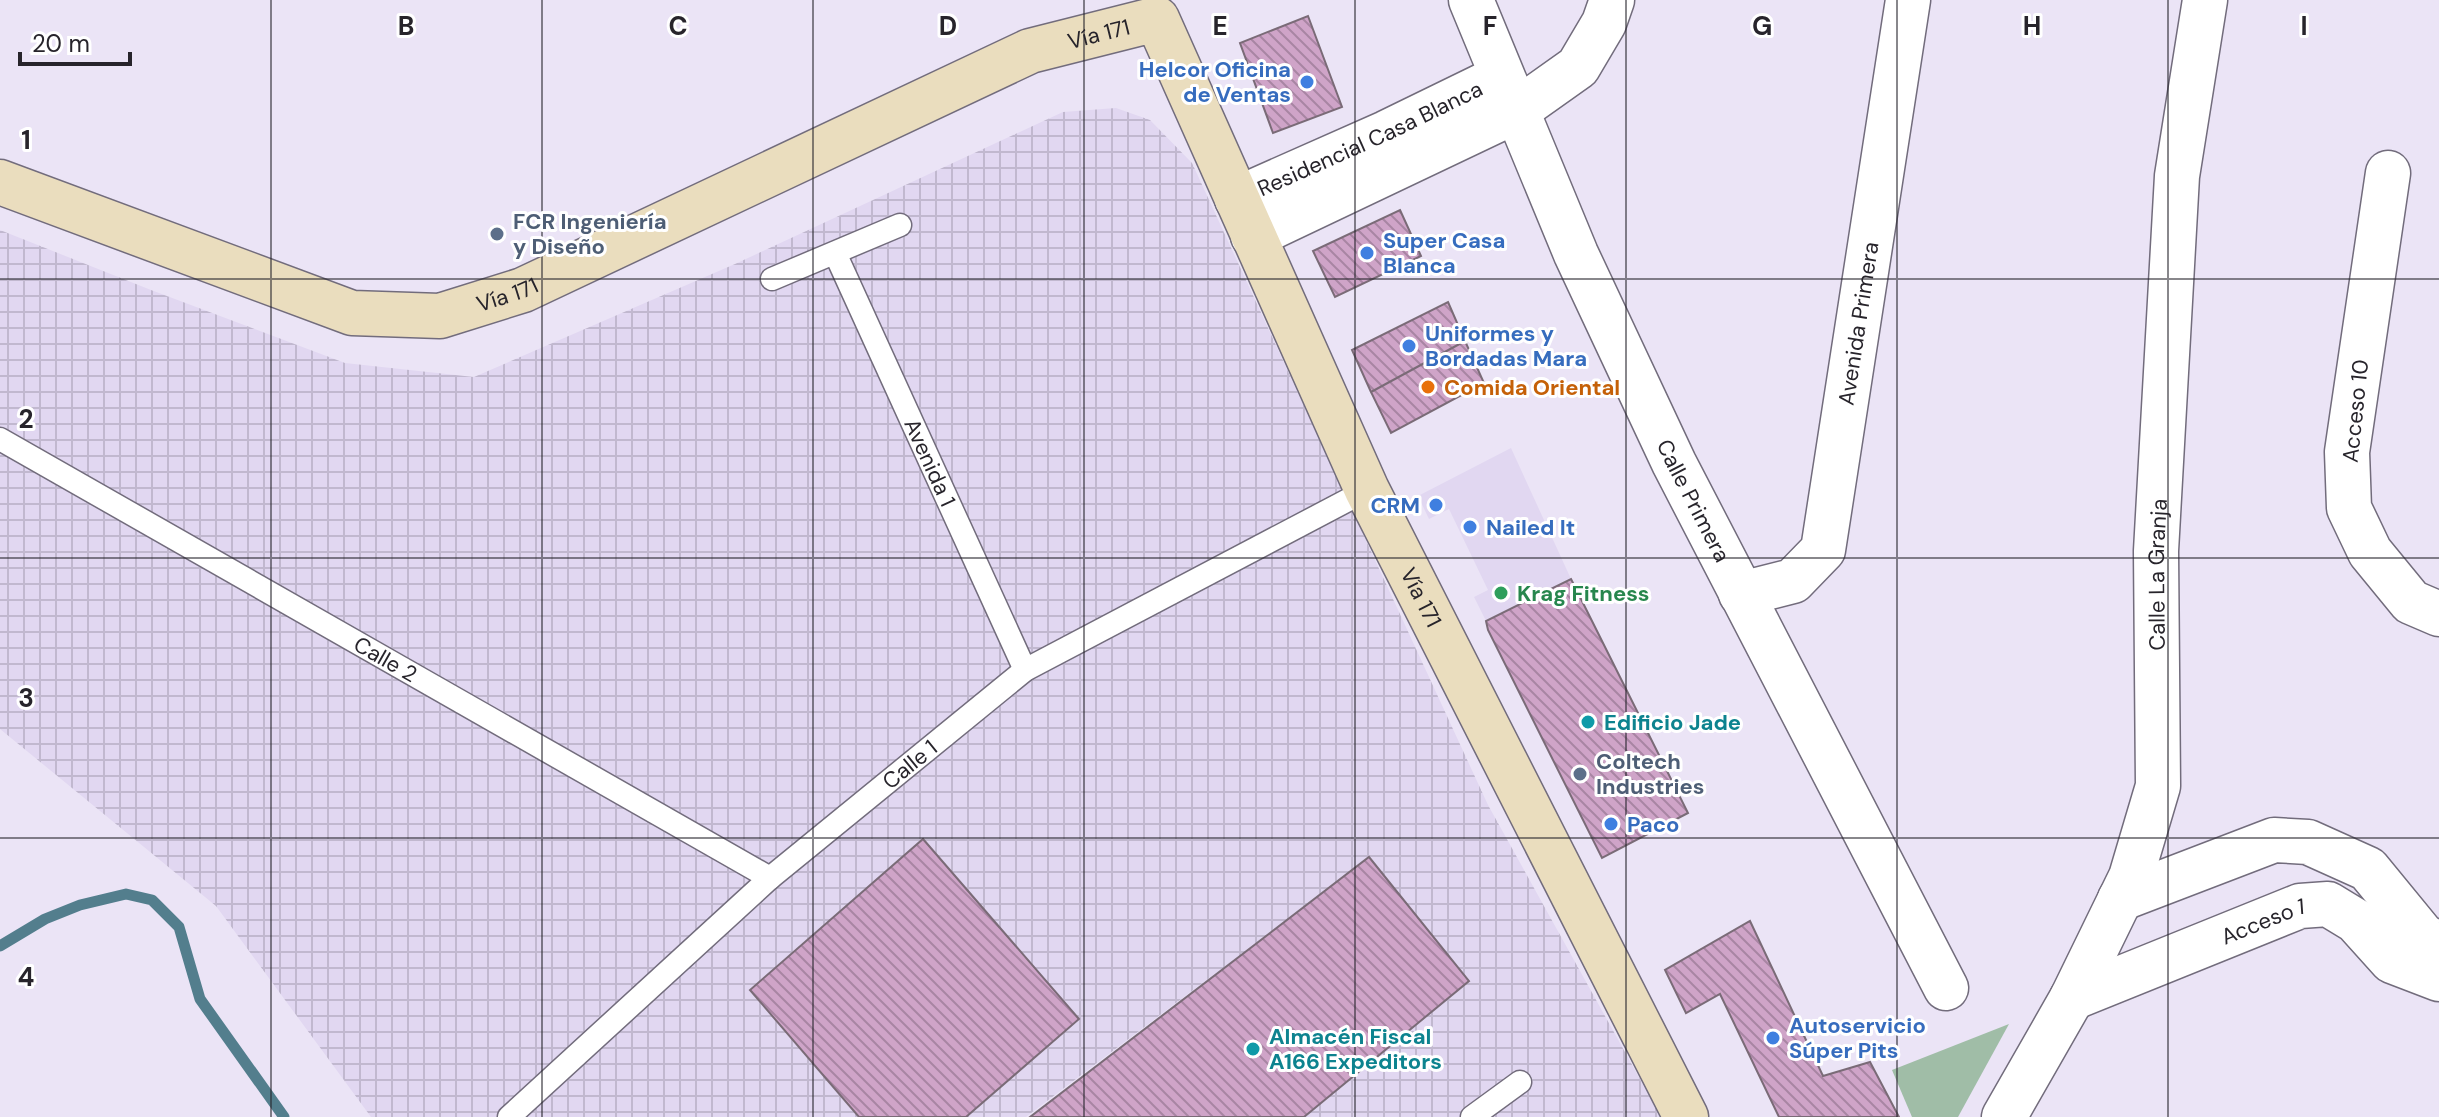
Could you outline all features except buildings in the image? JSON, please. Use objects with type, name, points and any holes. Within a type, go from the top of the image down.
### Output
[{"type":"main road","name":"Vía 171","points":[[0,182],[352,313],[440,316],[523,290],[1030,51],[1154,9],[1367,490],[1686,1117]]},
{"type":"street","name":"Calle Primera","points":[[1471,0],[1576,254],[1674,463],[1946,988]]},
{"type":"street","name":"Residencial Casa Blanca","points":[[1245,218],[1386,133],[1509,94],[1578,67],[1604,23],[1612,0]]},
{"type":"street","name":"Avenida Primera","points":[[1741,594],[1793,581],[1823,550],[1908,0]]},
{"type":"street","name":"Calle La Granja","points":[[2004,1117],[2072,998],[2131,877],[2158,786],[2156,551],[2177,176],[2205,0]]},
{"type":"street","name":"Acceso 10","points":[[2388,173],[2347,452],[2349,508],[2370,552],[2411,602],[2439,614]]},
{"type":"street","points":[[2120,899],[2274,840],[2308,842],[2368,869],[2423,936],[2439,944]]},
{"type":"street","name":"Acceso 1","points":[[2072,998],[2300,906],[2328,904],[2356,921],[2392,961],[2439,979]]},
{"type":"lane","points":[[772,279],[900,225]]},
{"type":"lane","name":"Avenida 1","points":[[835,253],[1025,670]]},
{"type":"lane","name":"Calle 2","points":[[0,439],[770,878]]},
{"type":"lane","name":"Calle 1","points":[[509,1117],[770,878],[1025,670],[1367,490]]},
{"type":"lane","points":[[1472,1117],[1520,1082]]},
{"type":"shaded area","points":[[1116,108],[1150,120],[1192,163],[1488,805],[1661,1117],[1030,1117],[1222,968],[1026,1117],[371,1117],[216,906],[0,729],[0,230],[345,363],[474,377],[735,264],[1063,112]]},
{"type":"shaded area","points":[[1511,448],[1571,579],[1486,621],[1474,597],[1488,590],[1449,509],[1429,519],[1418,496]]},
{"type":"green space","points":[[2009,1024],[1958,1117],[1912,1117],[1892,1070]]},
{"type":"waterway","points":[[0,946],[45,919],[80,905],[126,894],[152,900],[179,927],[200,999],[284,1117]]},
{"type":"place","name":"Helcor Oficina de Ventas","points":[[1307,82]]},
{"type":"place","name":"FCR Ingeniería y Diseño","points":[[497,234]]},
{"type":"place","name":"Super Casa Blanca","points":[[1367,253]]},
{"type":"place","name":"Uniformes y Bordadas Mara","points":[[1409,346]]},
{"type":"place","name":"Comida Oriental","points":[[1428,387]]},
{"type":"place","name":"CRM","points":[[1436,505]]},
{"type":"place","name":"Nailed It","points":[[1470,527]]},
{"type":"place","name":"Krag Fitness","points":[[1501,593]]},
{"type":"place","name":"Edificio Jade","points":[[1588,722]]},
{"type":"place","name":"Coltech Industries","points":[[1580,774]]},
{"type":"place","name":"Paco","points":[[1611,824]]},
{"type":"place","name":"Autoservicio Súper Pits","points":[[1773,1038]]},
{"type":"place","name":"Almacén Fiscal A166 Expeditors","points":[[1253,1049]]}]
